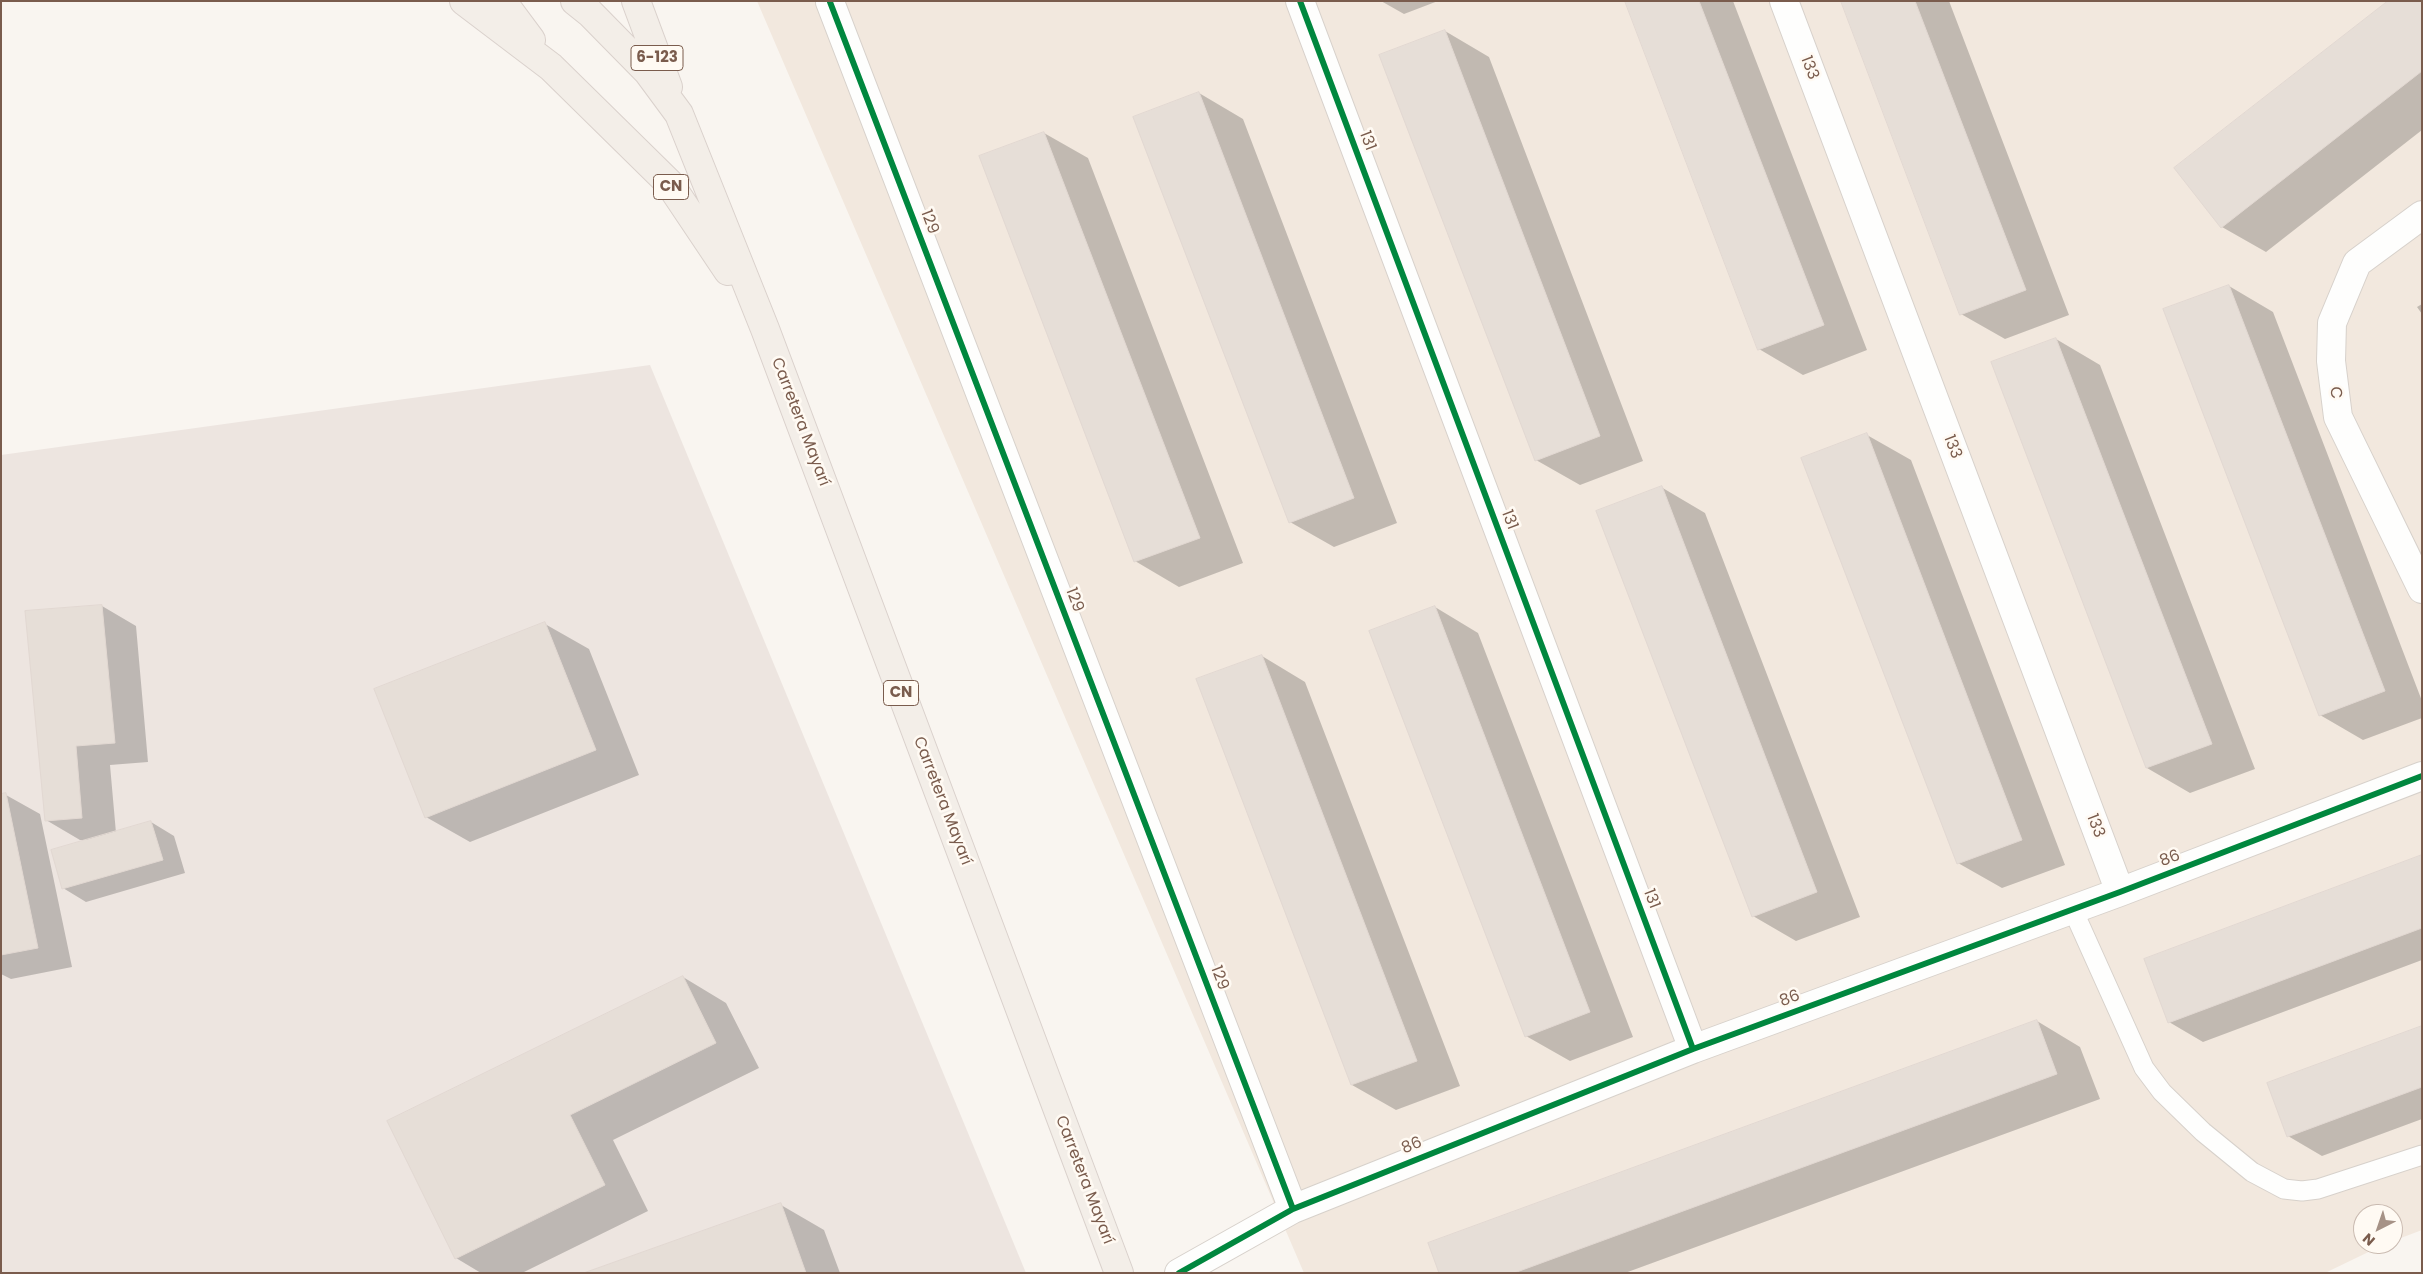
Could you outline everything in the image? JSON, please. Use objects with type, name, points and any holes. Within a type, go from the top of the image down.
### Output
[{"type":"main road","name":"Carretera Mayarí","points":[[464,1],[551,67],[669,183],[708,239],[765,329]]},
{"type":"main road","points":[[502,1],[551,67]]},
{"type":"main road","name":"Carretera Mayarí","points":[[575,1],[648,72],[679,114],[765,329],[1119,1273]]},
{"type":"main road","name":"6-123","points":[[636,1],[679,114]]},
{"type":"street","points":[[809,1],[821,4],[830,1]]},
{"type":"street","name":"129","points":[[830,1],[1293,1209]]},
{"type":"street","name":"131","points":[[1300,1],[1693,1049]]},
{"type":"street","name":"133","points":[[1784,1],[2120,892]]},
{"type":"street","name":"C","points":[[2422,215],[2357,263],[2332,323],[2331,361],[2338,417],[2422,589]]},
{"type":"street","name":"86","points":[[1179,1273],[1293,1209],[1693,1049],[2072,910],[2422,776]]},
{"type":"lane","points":[[2072,910],[2144,1068],[2162,1092],[2182,1112],[2252,1172],[2284,1189],[2302,1191],[2318,1189],[2422,1155]]},
{"type":"shaded area","points":[[757,1],[2422,1],[2422,1230],[2403,1237],[2403,1204],[2353,1204],[2353,1254],[2364,1254],[2325,1273],[1304,1273]]},
{"type":"shaded area","points":[[650,365],[1026,1273],[1,1273],[1,455]]},
{"type":"building","points":[[1625,1],[1699,1],[1824,325],[1758,350]]},
{"type":"building","points":[[1841,1],[1915,1],[2026,290],[1960,315]]},
{"type":"building","points":[[2388,1],[2422,1],[2422,71],[2221,228],[2174,168]]},
{"type":"building","points":[[1445,30],[1600,436],[1535,461],[1379,55]]},
{"type":"building","points":[[1199,92],[1354,498],[1289,523],[1133,117]]},
{"type":"building","points":[[1044,132],[1200,538],[1134,562],[979,156]]},
{"type":"building","points":[[2229,285],[2385,691],[2319,716],[2163,309]]},
{"type":"building","points":[[2056,338],[2212,744],[2146,768],[1991,362]]},
{"type":"building","points":[[1867,433],[2022,840],[1957,864],[1801,458]]},
{"type":"building","points":[[1662,486],[1817,892],[1752,917],[1596,511]]},
{"type":"building","points":[[102,605],[115,743],[76,746],[82,818],[45,821],[25,611]]},
{"type":"building","points":[[1435,606],[1590,1012],[1525,1037],[1369,631]]},
{"type":"building","points":[[545,622],[596,750],[425,818],[374,689]]},
{"type":"building","points":[[1262,655],[1417,1061],[1351,1085],[1196,679]]},
{"type":"building","points":[[6,793],[38,948],[1,955],[1,794]]},
{"type":"building","points":[[151,821],[163,860],[62,889],[51,850]]},
{"type":"building","points":[[2422,855],[2422,928],[2168,1023],[2144,959]]},
{"type":"building","points":[[683,976],[716,1043],[570,1115],[605,1185],[455,1259],[387,1121]]},
{"type":"building","points":[[2037,1020],[2057,1074],[1514,1273],[1439,1273],[1428,1243]]},
{"type":"building","points":[[2422,1026],[2422,1087],[2287,1137],[2267,1083]]},
{"type":"building","points":[[781,1203],[806,1273],[584,1273]]},
{"type":"cycle path","points":[[1300,1],[1693,1049]]},
{"type":"cycle path","points":[[830,2],[1293,1209]]},
{"type":"cycle path","points":[[1179,1273],[1293,1209],[1693,1049],[2120,892],[2422,776]]}]
